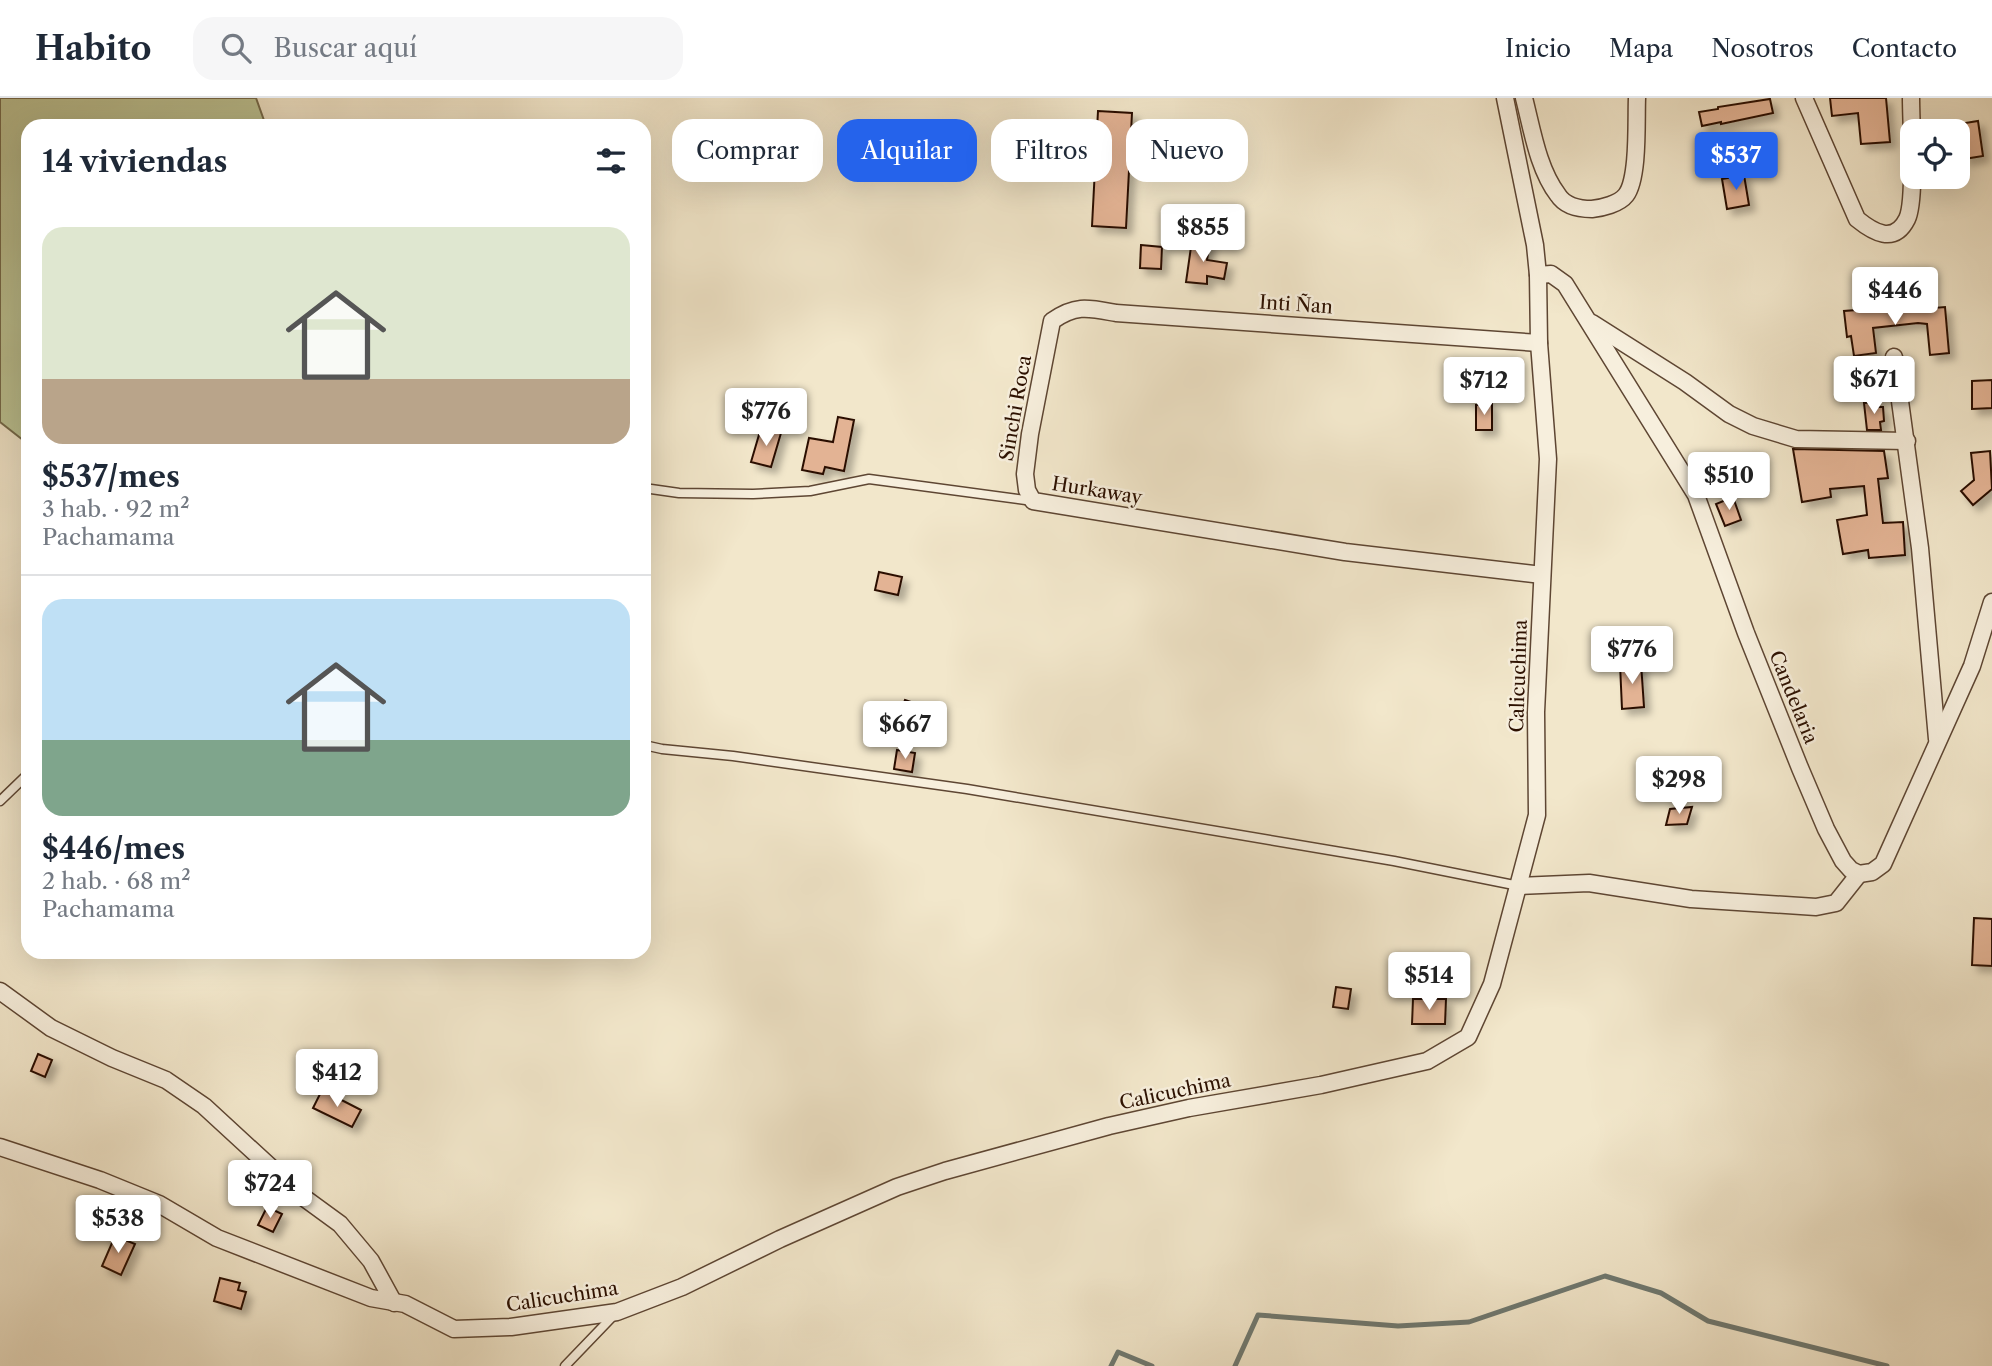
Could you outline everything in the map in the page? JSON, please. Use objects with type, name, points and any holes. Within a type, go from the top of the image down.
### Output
[{"type":"street","name":"Calicuchima","points":[[0,1147],[100,1180],[159,1204],[217,1238],[371,1298],[405,1304],[454,1329],[511,1327],[617,1312],[682,1287],[779,1239],[897,1187],[945,1171],[1136,1120],[1321,1085],[1427,1061],[1468,1037],[1492,984],[1538,815],[1536,712],[1548,459],[1535,245],[1505,98]]},
{"type":"street","points":[[1524,98],[1546,173],[1559,198],[1578,209],[1596,209],[1611,205],[1626,196],[1632,179],[1637,98]]},
{"type":"street","points":[[1804,98],[1857,219],[1873,232],[1884,235],[1902,226],[1908,217],[1911,196],[1911,98]]},
{"type":"street","name":"Candelaria","points":[[1538,275],[1551,274],[1559,278],[1696,495],[1746,633],[1826,829],[1843,861],[1859,874]]},
{"type":"street","name":"Inti Ñan","points":[[1052,321],[1065,311],[1084,307],[1116,313],[1539,343]]},
{"type":"street","points":[[1587,320],[1685,382],[1729,414],[1753,426],[1796,439],[1907,442]]},
{"type":"street","name":"Sinchi Roca","points":[[1033,501],[1027,490],[1026,474],[1030,434],[1052,321]]},
{"type":"street","points":[[1894,357],[1920,548],[1937,741]]},
{"type":"street","name":"Hurkaway","points":[[1033,501],[1345,552],[1542,575]]},
{"type":"street","points":[[1519,886],[1589,883],[1691,899],[1816,906],[1836,903],[1859,874],[1872,872],[1883,864],[1972,666],[1992,602]]},
{"type":"street","points":[[0,991],[51,1028],[112,1058],[166,1080],[204,1106],[303,1197],[341,1224],[371,1261],[394,1303]]},
{"type":"lane","name":"Hurkaway","points":[[651,489],[679,493],[753,494],[810,491],[869,479],[1033,501]]},
{"type":"lane","points":[[651,747],[967,789],[1381,859],[1519,886]]},
{"type":"lane","points":[[0,801],[21,781]]},
{"type":"lane","points":[[565,1366],[617,1312]]},
{"type":"green space","points":[[0,98],[256,98],[264,119],[21,119],[21,438],[0,422]]},
{"type":"building","points":[[1830,98],[1886,98],[1890,142],[1861,144],[1858,113],[1832,116]]},
{"type":"building","points":[[1770,99],[1773,113],[1702,126],[1699,112]]},
{"type":"building","points":[[1098,111],[1132,113],[1132,119],[1126,119],[1126,182],[1128,182],[1126,228],[1092,226],[1094,182],[1112,182],[1112,119],[1098,119]]},
{"type":"building","points":[[1978,121],[1983,156],[1970,158],[1970,122]]},
{"type":"building","points":[[1744,175],[1749,205],[1727,209],[1722,179]]},
{"type":"building","points":[[1192,240],[1210,241],[1207,260],[1227,263],[1224,279],[1207,276],[1207,284],[1186,282]]},
{"type":"building","points":[[1141,245],[1162,247],[1161,269],[1140,268]]},
{"type":"building","points":[[1897,307],[1898,311],[1945,307],[1949,353],[1930,355],[1927,324],[1918,323],[1873,328],[1876,353],[1854,356],[1851,336],[1847,337],[1844,311]]},
{"type":"building","points":[[1992,380],[1992,408],[1972,409],[1972,381]]},
{"type":"building","points":[[1877,402],[1878,407],[1883,407],[1884,421],[1880,422],[1881,430],[1867,430],[1864,403]]},
{"type":"building","points":[[1492,404],[1492,430],[1476,430],[1476,405]]},
{"type":"building","points":[[838,417],[854,420],[844,471],[825,467],[823,474],[802,470],[809,438],[833,442]]},
{"type":"building","points":[[761,428],[781,433],[771,467],[751,462]]},
{"type":"building","points":[[1793,449],[1884,451],[1888,478],[1878,479],[1883,523],[1903,522],[1905,555],[1869,558],[1868,550],[1843,554],[1837,520],[1867,515],[1864,486],[1830,489],[1831,497],[1802,502]]},
{"type":"building","points":[[1990,451],[1992,489],[1973,505],[1961,491],[1974,480],[1971,453]]},
{"type":"building","points":[[1733,497],[1741,520],[1725,526],[1716,504]]},
{"type":"building","points":[[879,572],[902,577],[898,595],[875,590]]},
{"type":"building","points":[[1641,663],[1644,707],[1622,709],[1620,664]]},
{"type":"building","points":[[905,700],[926,707],[918,729],[897,721]]},
{"type":"building","points":[[897,750],[915,753],[912,772],[894,769]]},
{"type":"building","points":[[1692,807],[1687,824],[1666,825],[1670,809]]},
{"type":"building","points":[[1974,918],[1992,919],[1992,966],[1972,965]]},
{"type":"building","points":[[1336,987],[1351,989],[1348,1009],[1333,1007]]},
{"type":"building","points":[[1413,999],[1446,999],[1445,1024],[1412,1024]]},
{"type":"building","points":[[38,1054],[52,1060],[45,1077],[31,1071]]},
{"type":"building","points":[[322,1090],[361,1110],[352,1127],[313,1108]]},
{"type":"building","points":[[267,1207],[282,1214],[273,1232],[258,1225]]},
{"type":"building","points":[[115,1236],[135,1244],[121,1275],[102,1266]]},
{"type":"building","points":[[220,1278],[240,1283],[238,1290],[246,1292],[241,1309],[214,1301]]},
{"type":"waterway","points":[[1235,1366],[1258,1315],[1398,1326],[1469,1322],[1605,1276],[1661,1293],[1708,1321],[1887,1366]]},
{"type":"waterway","points":[[1111,1366],[1118,1352],[1152,1366]]}]
